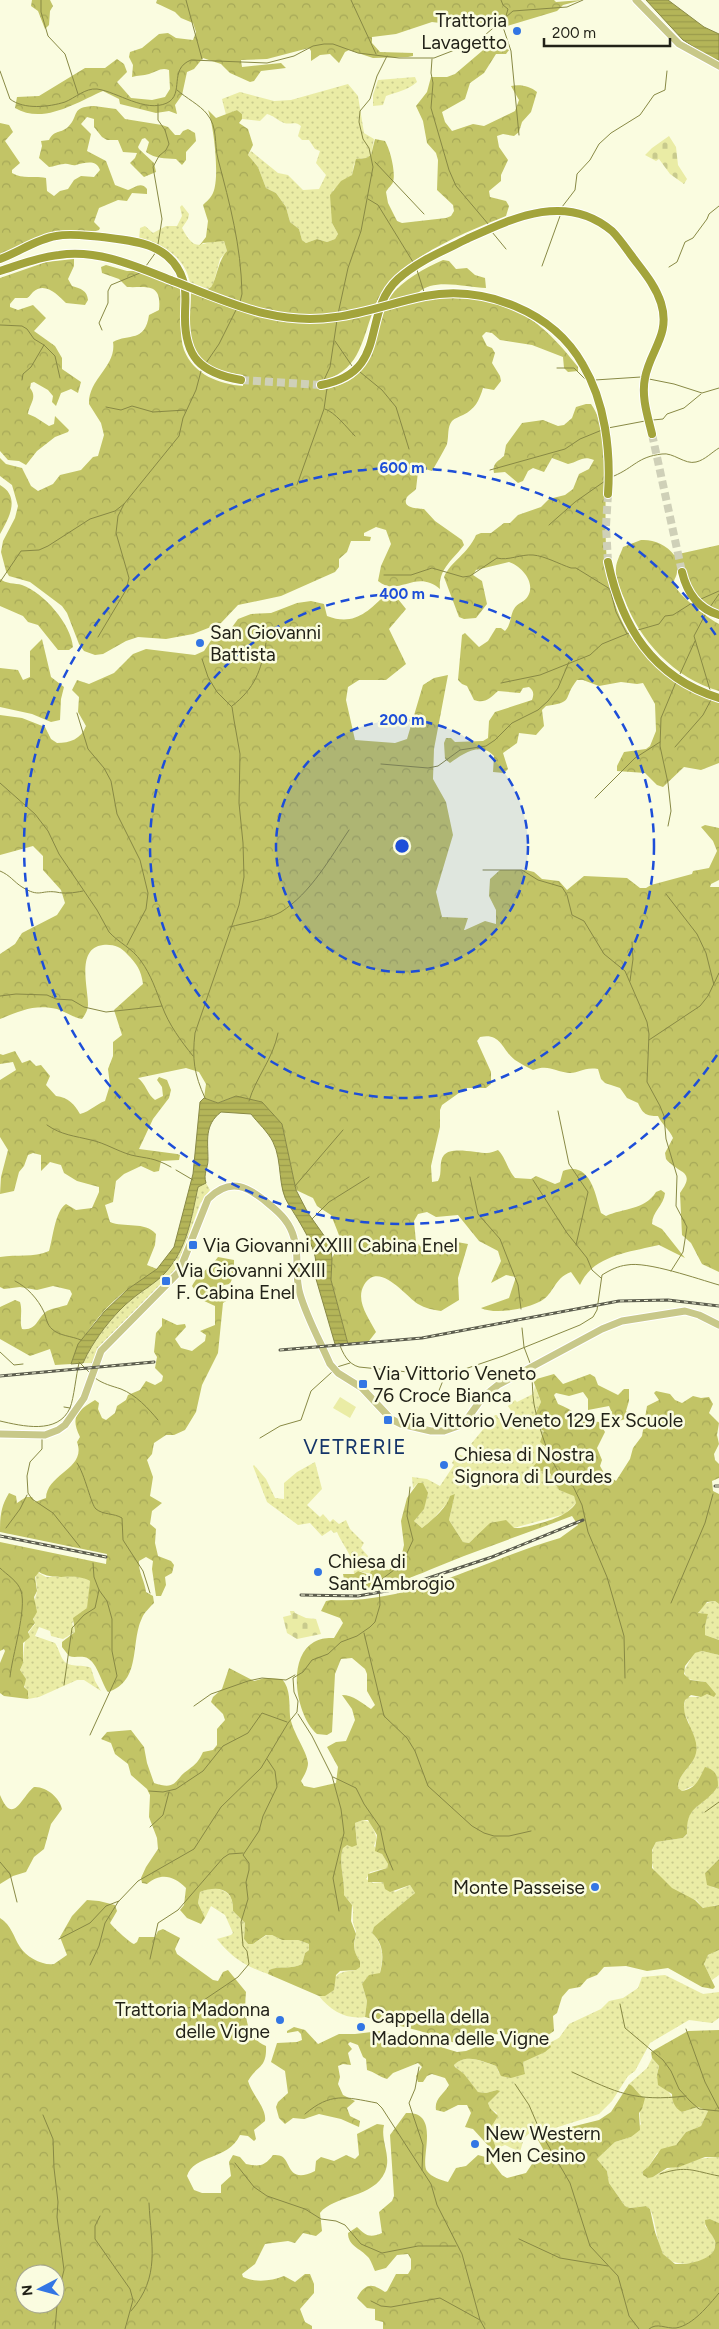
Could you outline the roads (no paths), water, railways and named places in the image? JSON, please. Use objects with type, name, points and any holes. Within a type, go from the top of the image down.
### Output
[{"type":"highway","points":[[321,385],[335,382],[351,374],[361,364],[370,347],[380,310],[389,290],[397,280],[416,266],[445,250],[520,215],[544,212],[573,213],[594,220],[616,236],[652,282],[661,304],[664,318],[662,336],[647,370],[644,388],[652,434]]},
{"type":"highway","points":[[0,259],[47,238],[62,235],[128,240],[151,245],[172,262],[184,281],[185,330],[192,354],[210,372],[241,380]]},
{"type":"highway","points":[[0,272],[58,255],[83,254],[126,263],[256,312],[294,319],[337,317],[425,296],[464,293],[482,296],[515,306],[555,332],[582,362],[592,383],[601,410],[610,472],[608,494]]},
{"type":"highway","points":[[608,562],[622,611],[641,643],[660,664],[676,677],[708,695],[719,698]]},
{"type":"highway","points":[[682,572],[686,585],[693,597],[707,611],[719,615]]},
{"type":"main road","points":[[636,0],[679,44],[719,66]]},
{"type":"main road","points":[[0,1434],[35,1436],[58,1430],[65,1425],[82,1402],[101,1351],[179,1272],[208,1199],[215,1193],[233,1186],[249,1188],[281,1214],[290,1226],[297,1251],[296,1278],[299,1292],[334,1369],[362,1388],[391,1419],[401,1424],[438,1432],[452,1429],[463,1423],[483,1397],[498,1385],[613,1324],[644,1317],[685,1312],[699,1315],[719,1325]]},
{"type":"waterway","points":[[41,0],[41,12],[48,36],[65,54],[78,94]]},
{"type":"waterway","points":[[186,0],[202,59]]},
{"type":"waterway","points":[[351,0],[376,54]]},
{"type":"waterway","points":[[501,0],[508,9],[506,16]]},
{"type":"waterway","points":[[0,71],[10,99],[22,105],[44,106],[59,104],[93,89],[105,91],[141,104],[159,105],[167,103],[172,99],[175,94],[180,69],[191,60],[267,63],[294,56],[313,46],[324,44],[333,44],[358,53],[399,58],[434,58],[478,41],[513,11],[567,7],[583,0]]},
{"type":"waterway","points":[[503,20],[502,24],[511,51],[519,135]]},
{"type":"waterway","points":[[338,314],[348,268],[361,231],[373,167],[369,148],[363,139],[359,122],[360,111],[370,99],[377,76],[387,56]]},
{"type":"waterway","points":[[432,59],[431,108],[449,170],[456,186],[489,225]]},
{"type":"waterway","points":[[562,207],[575,190],[577,174],[590,160],[599,144],[611,133],[640,115],[654,95],[665,90],[667,71]]},
{"type":"waterway","points":[[177,90],[204,111],[213,124],[218,159],[231,209],[240,259],[242,294],[240,302]]},
{"type":"waterway","points":[[158,104],[158,120],[165,130],[169,144],[153,167],[162,219],[158,244]]},
{"type":"waterway","points":[[375,162],[424,214]]},
{"type":"waterway","points":[[368,199],[378,205],[413,262]]},
{"type":"waterway","points":[[669,267],[677,262],[685,242],[693,238],[709,214],[719,206]]},
{"type":"waterway","points":[[542,266],[560,216]]},
{"type":"waterway","points":[[492,232],[506,249]]},
{"type":"waterway","points":[[146,266],[156,252]]},
{"type":"waterway","points":[[417,270],[424,292]]},
{"type":"waterway","points":[[102,330],[99,323],[108,303],[108,291],[111,285],[140,273]]},
{"type":"waterway","points":[[206,363],[219,344],[237,308]]},
{"type":"waterway","points":[[324,380],[330,367],[337,320]]},
{"type":"waterway","points":[[0,325],[22,326],[27,329],[34,339],[44,345],[55,356],[60,378]]},
{"type":"waterway","points":[[335,341],[352,366]]},
{"type":"waterway","points":[[22,380],[23,374],[31,367],[44,345]]},
{"type":"waterway","points":[[557,368],[574,368],[586,380]]},
{"type":"waterway","points":[[0,582],[21,551],[39,550],[48,546],[90,519],[115,511],[124,504],[179,436],[183,418],[196,390],[201,371]]},
{"type":"waterway","points":[[360,372],[382,390],[396,407],[409,449]]},
{"type":"waterway","points":[[595,380],[641,377]]},
{"type":"waterway","points":[[649,379],[674,384],[702,393],[719,388]]},
{"type":"waterway","points":[[297,485],[324,409],[327,388]]},
{"type":"waterway","points":[[653,420],[663,419],[667,414],[684,408],[701,394]]},
{"type":"waterway","points":[[106,407],[121,410],[132,406],[153,412],[186,410]]},
{"type":"waterway","points":[[325,409],[337,417],[355,436]]},
{"type":"waterway","points":[[608,428],[645,421]]},
{"type":"waterway","points":[[490,470],[565,449],[580,439],[602,430]]},
{"type":"waterway","points":[[614,476],[641,460],[654,455],[666,454],[688,462],[696,462],[719,448]]},
{"type":"waterway","points":[[549,525],[575,502],[605,481]]},
{"type":"waterway","points":[[98,637],[126,590],[129,578],[116,533],[118,516],[124,504]]},
{"type":"waterway","points":[[384,575],[411,575],[432,568],[463,577],[470,576],[497,558],[506,559],[528,555],[547,558],[571,568],[576,568],[610,589],[616,612],[627,634]]},
{"type":"waterway","points":[[701,599],[719,591]]},
{"type":"waterway","points":[[710,607],[719,594]]},
{"type":"waterway","points":[[638,630],[659,624],[665,616],[673,615],[692,603]]},
{"type":"waterway","points":[[705,615],[694,636],[710,690]]},
{"type":"waterway","points":[[501,683],[540,675],[590,655],[602,644],[629,633]]},
{"type":"waterway","points":[[680,674],[695,641]]},
{"type":"waterway","points":[[232,706],[252,686],[262,662],[266,643]]},
{"type":"waterway","points":[[202,659],[208,677],[217,692],[232,707],[240,754],[239,803],[244,877],[239,905],[195,1033],[195,1066],[198,1081],[205,1098]]},
{"type":"waterway","points":[[381,764],[428,768],[438,766],[460,750],[486,746],[512,723],[538,710],[548,701],[558,688],[569,662]]},
{"type":"waterway","points":[[668,826],[671,811],[668,783],[660,746],[661,718],[676,682]]},
{"type":"waterway","points":[[675,747],[703,715],[712,698]]},
{"type":"waterway","points":[[77,713],[88,749],[104,768],[111,781],[117,814],[140,860],[148,893],[146,909],[127,945]]},
{"type":"waterway","points":[[595,798],[635,758],[660,742]]},
{"type":"waterway","points":[[0,783],[35,814],[48,831],[59,854],[97,910],[109,932],[141,961],[150,977],[168,1020],[193,1056]]},
{"type":"waterway","points":[[230,927],[270,917],[292,904],[311,885],[349,830]]},
{"type":"waterway","points":[[483,870],[522,870],[538,880],[562,887],[567,895],[572,915],[584,921],[604,954],[625,971],[647,1022],[649,1034],[647,1082],[664,1116],[666,1139],[677,1176],[676,1206],[687,1227],[683,1252],[671,1271]]},
{"type":"waterway","points":[[0,871],[7,874],[22,887],[33,892],[72,893],[83,891]]},
{"type":"waterway","points":[[666,894],[697,934],[706,953],[714,985]]},
{"type":"waterway","points":[[630,981],[633,959],[632,942]]},
{"type":"waterway","points":[[649,1040],[700,1006],[708,996],[719,973]]},
{"type":"waterway","points":[[0,996],[16,994],[47,995],[56,999],[72,1000],[84,1007],[106,1012],[162,1006]]},
{"type":"waterway","points":[[249,1101],[276,1042],[278,1033]]},
{"type":"waterway","points":[[558,1111],[569,1164],[588,1192],[576,1245]]},
{"type":"waterway","points":[[47,1125],[63,1133],[96,1141],[131,1155],[155,1160],[171,1167]]},
{"type":"waterway","points":[[295,1186],[343,1130]]},
{"type":"waterway","points":[[176,1170],[193,1180]]},
{"type":"waterway","points":[[312,1219],[329,1202],[369,1177]]},
{"type":"waterway","points":[[470,1177],[478,1214],[500,1239],[518,1285],[521,1309]]},
{"type":"waterway","points":[[533,1180],[567,1233],[587,1258],[592,1270],[601,1278]]},
{"type":"waterway","points":[[339,1343],[346,1358],[352,1364],[359,1367],[428,1374],[459,1371],[503,1356],[580,1325],[593,1317],[597,1310],[602,1275],[617,1267],[636,1264],[673,1271],[719,1285]]},
{"type":"waterway","points":[[15,1281],[28,1290],[42,1307],[52,1329],[62,1335],[81,1340]]},
{"type":"waterway","points":[[522,1328],[524,1347],[530,1363]]},
{"type":"waterway","points":[[0,1352],[14,1365],[23,1364]]},
{"type":"waterway","points":[[79,1362],[91,1374]]},
{"type":"waterway","points":[[0,1421],[19,1425],[39,1426],[57,1422],[64,1417],[70,1408],[73,1398],[79,1363]]},
{"type":"waterway","points":[[337,1367],[350,1363]]},
{"type":"waterway","points":[[531,1370],[534,1404],[547,1450],[559,1473],[573,1486],[582,1505],[588,1532],[607,1577],[624,1636],[625,1678]]},
{"type":"waterway","points":[[260,1438],[280,1426],[301,1420],[311,1391],[332,1372]]},
{"type":"waterway","points":[[438,1393],[446,1373]]},
{"type":"waterway","points":[[95,1378],[137,1398],[158,1420]]},
{"type":"waterway","points":[[64,1407],[70,1408]]},
{"type":"waterway","points":[[42,1437],[42,1449],[30,1462],[27,1476],[28,1493],[32,1499],[53,1513],[80,1547]]},
{"type":"waterway","points":[[77,1463],[96,1509],[122,1518],[123,1540],[143,1571],[150,1593]]},
{"type":"waterway","points":[[90,1965],[99,1946],[105,1923],[118,1902],[138,1881],[194,1849],[221,1807],[261,1768],[288,1723],[297,1712],[298,1701],[294,1692],[293,1678],[303,1672],[312,1660],[328,1654],[341,1642],[357,1636],[375,1622],[380,1605],[379,1585],[382,1579],[402,1564],[413,1540],[407,1516],[410,1487]]},
{"type":"waterway","points":[[671,1603],[705,1523],[713,1494]]},
{"type":"waterway","points":[[6,1528],[20,1509],[27,1495]]},
{"type":"waterway","points":[[90,1735],[117,1676],[112,1651],[112,1619],[107,1601],[99,1590],[94,1577],[93,1563]]},
{"type":"waterway","points":[[0,1568],[17,1584],[21,1591],[22,1599],[21,1621],[10,1677]]},
{"type":"waterway","points":[[64,1685],[72,1628],[84,1615],[95,1608],[99,1590]]},
{"type":"waterway","points":[[364,1633],[384,1716],[407,1738],[415,1751],[428,1786],[472,1826],[484,1833],[494,1836],[509,1836],[531,1831]]},
{"type":"waterway","points":[[194,1706],[211,1694],[248,1681],[262,1678],[286,1680],[295,1675]]},
{"type":"waterway","points":[[149,1791],[163,1792],[176,1789],[203,1771],[223,1746],[248,1733],[262,1713],[287,1722]]},
{"type":"waterway","points":[[298,1714],[312,1736],[332,1776],[341,1809],[344,1833],[333,1878],[339,1911]]},
{"type":"waterway","points":[[181,2010],[195,2006],[238,1977],[249,1964],[247,1951],[243,1946],[241,1922],[248,1899],[246,1882],[249,1870],[249,1863],[243,1855],[259,1831],[263,1816],[277,1787],[275,1771],[267,1759]]},
{"type":"waterway","points":[[333,1777],[356,1788],[364,1804],[380,1827],[385,1851],[393,1870]]},
{"type":"waterway","points":[[150,1827],[163,1815],[169,1792]]},
{"type":"waterway","points":[[705,1812],[719,1802]]},
{"type":"waterway","points":[[150,1959],[158,1923],[178,1910],[223,1858],[229,1854],[243,1853]]},
{"type":"waterway","points":[[0,1862],[10,1874],[17,1902]]},
{"type":"waterway","points":[[59,1939],[90,1923],[106,1906],[119,1901]]},
{"type":"waterway","points":[[620,2004],[625,2028],[663,2060],[671,2071],[679,2089],[690,2101],[699,2109],[719,2111]]},
{"type":"waterway","points":[[686,2029],[705,2082],[719,2109]]},
{"type":"waterway","points":[[419,2067],[415,2089],[409,2103],[423,2145],[422,2170]]},
{"type":"waterway","points":[[572,2072],[615,2090],[639,2097],[668,2098],[686,2096]]},
{"type":"waterway","points":[[515,2084],[529,2105],[541,2133],[570,2183],[590,2246],[618,2276],[629,2316],[639,2329]]},
{"type":"waterway","points":[[305,2114],[323,2102],[339,2098],[377,2103],[382,2108],[431,2184],[437,2205],[462,2254],[480,2320],[485,2329]]},
{"type":"waterway","points":[[43,2115],[53,2139],[58,2202],[57,2217],[64,2270],[58,2294],[55,2329]]},
{"type":"waterway","points":[[235,2163],[254,2187],[267,2196],[305,2209],[321,2219],[336,2221],[345,2225],[361,2244],[382,2253],[418,2246],[456,2246]]},
{"type":"waterway","points":[[660,2174],[684,2169],[719,2176]]},
{"type":"waterway","points":[[131,2311],[147,2285],[150,2273],[152,2247],[149,2203]]},
{"type":"waterway","points":[[100,2216],[95,2226],[95,2239],[130,2289],[133,2300],[125,2329]]},
{"type":"waterway","points":[[519,2239],[560,2258],[608,2266]]},
{"type":"waterway","points":[[649,2329],[655,2326],[676,2328],[688,2323],[700,2314],[719,2293]]},
{"type":"waterway","points":[[371,2301],[381,2306],[391,2307],[440,2298],[480,2320]]},
{"type":"tunnel","points":[[241,380],[321,385]]},
{"type":"tunnel","points":[[652,434],[682,572]]},
{"type":"tunnel","points":[[608,494],[606,526],[608,562]]},
{"type":"railway","points":[[280,1350],[422,1338],[619,1301],[668,1300],[719,1306]]},
{"type":"railway","points":[[0,1376],[154,1362]]},
{"type":"railway","points":[[301,1595],[358,1596],[392,1590],[492,1557],[583,1520]]},
{"type":"railway","points":[[0,1536],[106,1557]]},
{"type":"place","name":"Trattoria Lavagetto","points":[[517,31]]},
{"type":"place","name":"San Giovanni Battista","points":[[200,643]]},
{"type":"place","name":"Via Giovanni XXIII Cabina Enel","points":[[193,1245]]},
{"type":"place","name":"Via Giovanni XXIII F. Cabina Enel","points":[[166,1281]]},
{"type":"place","name":"Via Vittorio Veneto 76 Croce Bianca","points":[[363,1384]]},
{"type":"place","name":"Via Vittorio Veneto 129 Ex Scuole","points":[[388,1420]]},
{"type":"place","name":"Chiesa di Nostra Signora di Lourdes","points":[[444,1465]]},
{"type":"place","name":"Chiesa di Sant'Ambrogio","points":[[318,1572]]},
{"type":"place","name":"Monte Passeise","points":[[595,1887]]},
{"type":"place","name":"Trattoria Madonna delle Vigne","points":[[280,2020]]},
{"type":"place","name":"Cappella della Madonna delle Vigne","points":[[361,2027]]},
{"type":"place","name":"New Western Men Cesino","points":[[475,2144]]},
{"type":"district","name":"VETRERIE","points":[[355,1447]]}]
